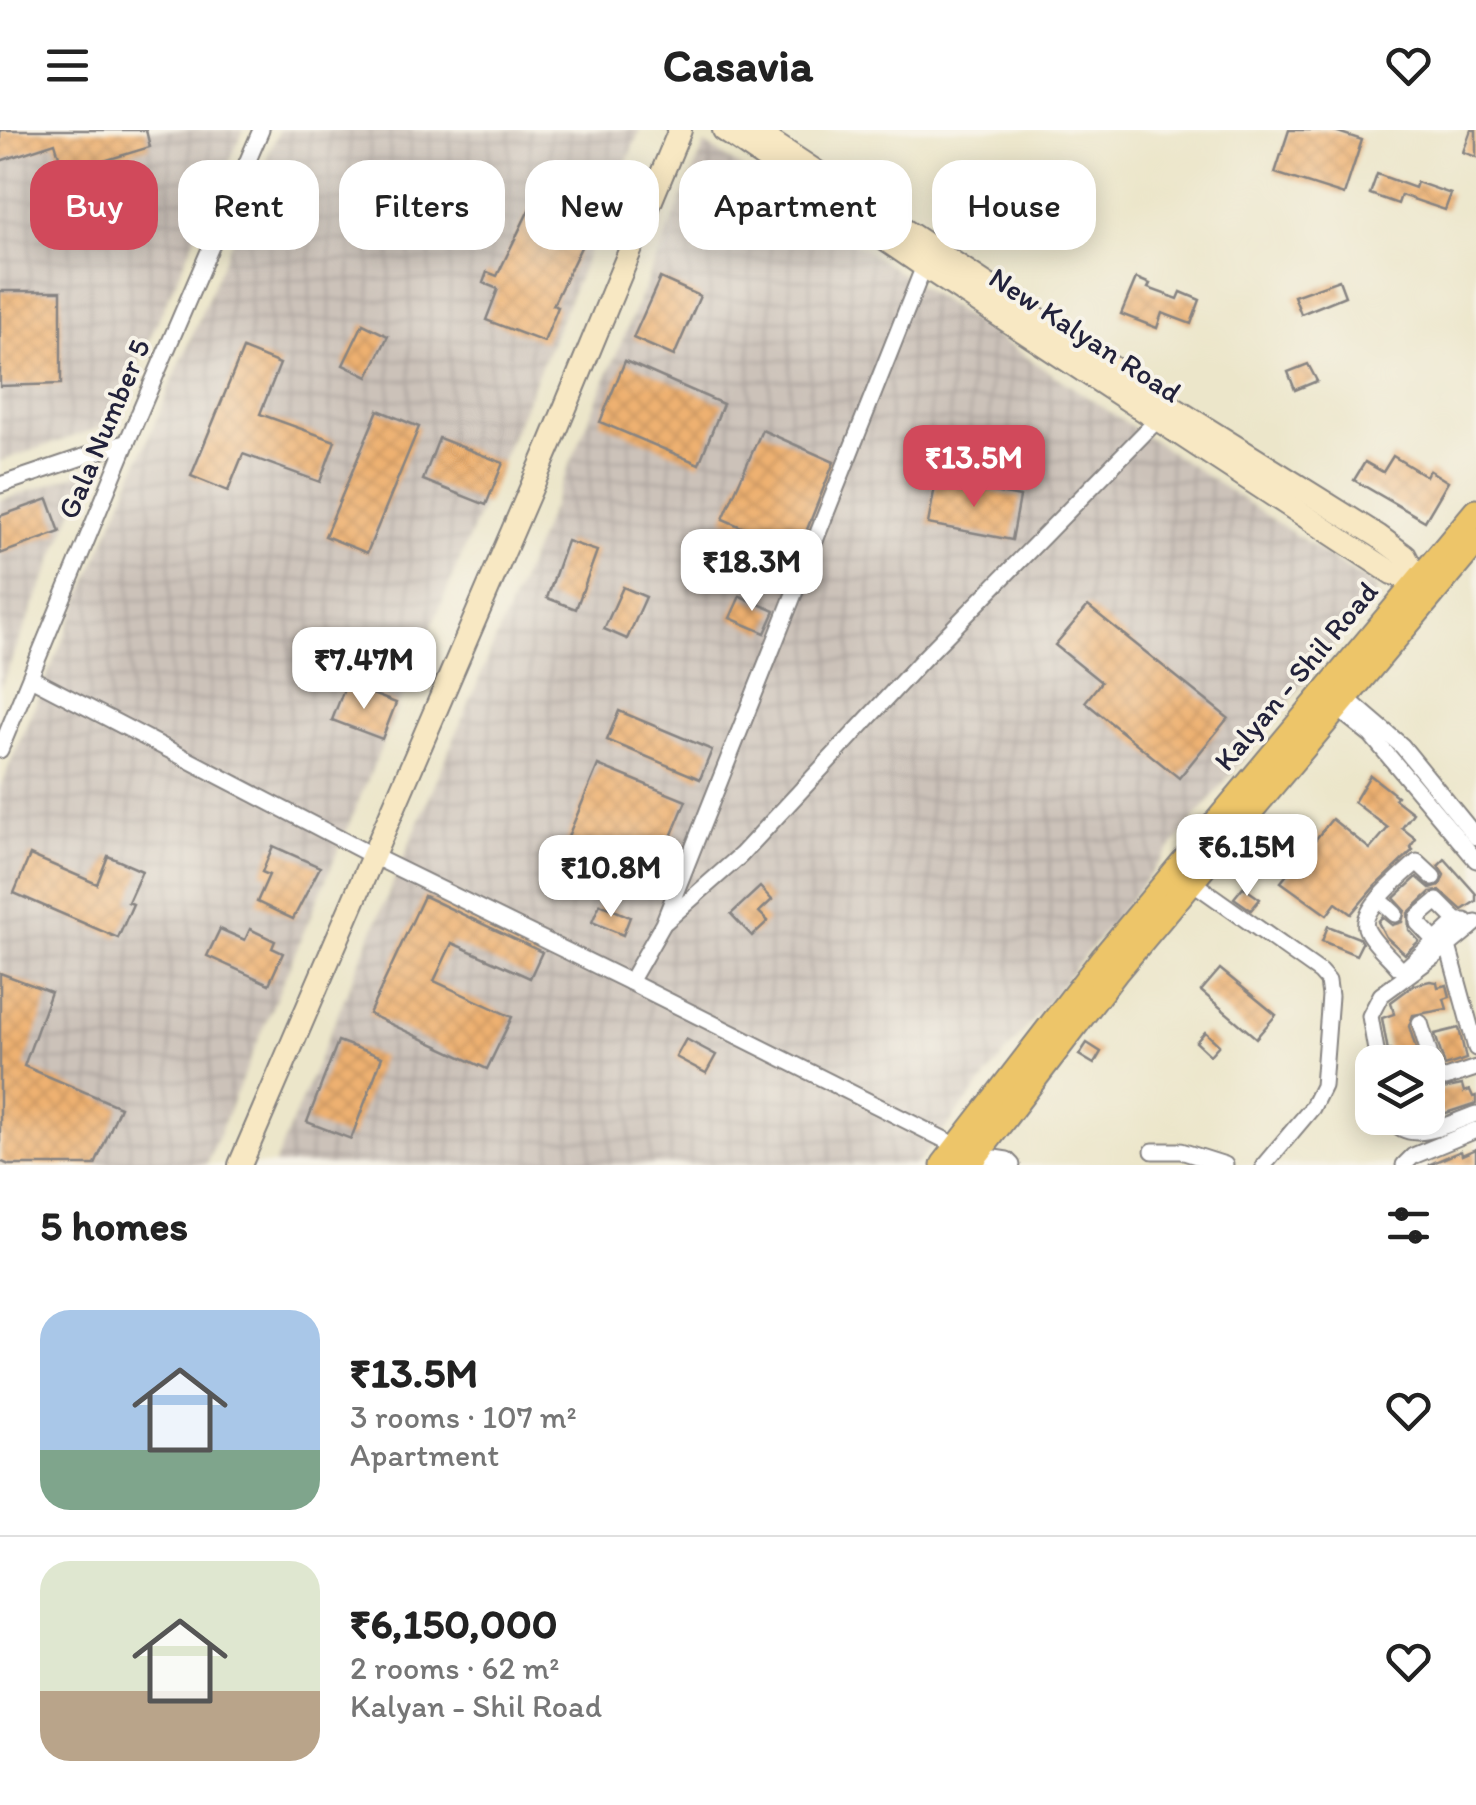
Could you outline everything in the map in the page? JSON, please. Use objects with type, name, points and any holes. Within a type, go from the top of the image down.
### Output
[{"type":"main road","name":"Kalyan - Shil Road","points":[[961,1158],[1341,702],[1476,512]]},
{"type":"main road","name":"Kalyan - Shil Road","points":[[961,1158],[1103,959],[1425,587],[1476,541]]},
{"type":"street","name":"Gala Number 5","points":[[0,750],[261,130]]},
{"type":"street","points":[[240,1165],[680,130]]},
{"type":"street","name":"New Kalyan Road","points":[[724,130],[924,266],[1164,412]]},
{"type":"street","name":"New Kalyan Road","points":[[753,130],[1392,573],[1425,587]]},
{"type":"street","points":[[630,982],[662,924],[924,266]]},
{"type":"street","points":[[662,924],[741,855],[964,617],[1164,412]]},
{"type":"street","points":[[0,485],[127,442]]},
{"type":"street","points":[[31,678],[373,856],[630,982],[961,1158],[1007,1160],[1012,1165]]},
{"type":"street","points":[[1341,702],[1402,746],[1476,838]]},
{"type":"street","points":[[1341,702],[1476,860]]},
{"type":"street","points":[[1433,877],[1419,862],[1379,899],[1366,917],[1367,930],[1398,967],[1408,968],[1442,944]]},
{"type":"street","points":[[1192,881],[1328,981],[1324,1086],[1312,1108],[1264,1165]]},
{"type":"street","points":[[1379,899],[1395,914]]},
{"type":"street","points":[[1375,1045],[1370,1016],[1381,995],[1442,944],[1468,924],[1438,901],[1418,916],[1418,922],[1442,944],[1476,1048]]},
{"type":"street","points":[[1420,1023],[1436,1076],[1446,1078],[1476,1068]]},
{"type":"street","points":[[1445,1125],[1476,1114]]},
{"type":"street","points":[[1404,1165],[1413,1156],[1476,1130]]},
{"type":"street","points":[[1154,1151],[1182,1151],[1225,1165]]},
{"type":"shaded area","points":[[0,130],[244,130],[230,160],[178,160],[178,250],[190,250],[111,424],[0,461]]},
{"type":"shaded area","points":[[279,130],[640,130],[627,160],[525,160],[525,250],[590,250],[206,1165],[0,1165],[0,788],[228,250],[319,250],[319,160],[266,160]]},
{"type":"shaded area","points":[[705,144],[729,160],[698,160]]},
{"type":"shaded area","points":[[679,206],[679,250],[865,250],[1379,590],[916,1165],[274,1165]]},
{"type":"shaded area","points":[[90,470],[0,688],[0,501]]},
{"type":"building","points":[[0,130],[146,130],[150,147],[107,160],[60,160],[55,143],[0,161]]},
{"type":"building","points":[[1289,130],[1332,130],[1362,140],[1344,195],[1275,173]]},
{"type":"building","points":[[1471,130],[1476,130],[1476,157],[1463,152]]},
{"type":"building","points":[[1377,174],[1415,188],[1417,182],[1451,194],[1445,210],[1401,195],[1398,204],[1370,194]]},
{"type":"building","points":[[525,218],[525,250],[580,250],[553,305],[558,307],[544,342],[486,320],[498,289],[483,283],[487,272],[497,276]]},
{"type":"building","points":[[660,278],[700,296],[674,356],[633,338]]},
{"type":"building","points":[[1136,278],[1150,284],[1148,288],[1178,299],[1181,292],[1200,300],[1191,324],[1162,313],[1157,328],[1121,314]]},
{"type":"building","points":[[1339,280],[1345,296],[1301,314],[1294,296]]},
{"type":"building","points":[[0,291],[61,291],[61,384],[0,386]]},
{"type":"building","points":[[363,324],[388,336],[368,377],[343,365]]},
{"type":"building","points":[[243,349],[280,364],[260,414],[335,441],[320,482],[243,454],[228,491],[191,476]]},
{"type":"building","points":[[625,361],[723,404],[699,464],[600,422]]},
{"type":"building","points":[[1308,364],[1317,381],[1295,390],[1288,372]]},
{"type":"building","points":[[378,410],[419,427],[367,553],[325,536]]},
{"type":"building","points":[[762,430],[834,462],[784,587],[747,572],[762,536],[723,519]]},
{"type":"building","points":[[439,438],[503,463],[486,505],[423,480]]},
{"type":"building","points":[[1393,456],[1426,476],[1429,470],[1448,482],[1425,521],[1354,480],[1365,462],[1383,472]]},
{"type":"building","points":[[936,481],[1020,497],[1012,540],[928,524]]},
{"type":"building","points":[[48,499],[60,532],[0,554],[0,516]]},
{"type":"building","points":[[567,541],[597,551],[576,609],[547,598]]},
{"type":"building","points":[[623,587],[646,597],[627,639],[604,629]]},
{"type":"building","points":[[740,596],[775,611],[765,633],[730,618]]},
{"type":"building","points":[[1088,606],[1228,718],[1179,778],[1085,702],[1101,682],[1055,645]]},
{"type":"building","points":[[346,684],[396,703],[382,739],[332,720]]},
{"type":"building","points":[[619,711],[712,750],[700,779],[607,740]]},
{"type":"building","points":[[598,765],[686,801],[652,882],[564,846]]},
{"type":"building","points":[[1370,775],[1413,813],[1402,828],[1416,839],[1410,847],[1413,850],[1351,914],[1336,903],[1327,915],[1281,882],[1332,819],[1370,849],[1388,828],[1354,802]]},
{"type":"building","points":[[273,846],[320,867],[293,919],[257,902],[269,875],[262,872]]},
{"type":"building","points":[[30,855],[97,884],[108,856],[142,871],[118,938],[14,893]]},
{"type":"building","points":[[1445,859],[1476,894],[1476,901],[1462,910],[1441,891],[1430,892],[1408,913],[1409,930],[1419,941],[1405,954],[1386,937],[1378,922],[1382,917],[1392,925],[1402,922],[1405,910],[1394,898],[1417,877],[1430,888],[1440,885],[1444,875],[1438,866]]},
{"type":"building","points":[[760,887],[772,900],[759,912],[768,921],[752,936],[731,914]]},
{"type":"building","points":[[1243,887],[1260,899],[1251,910],[1234,898]]},
{"type":"building","points":[[424,896],[542,952],[530,978],[452,943],[434,981],[512,1017],[487,1069],[369,1014]]},
{"type":"building","points":[[600,904],[630,917],[623,935],[592,922]]},
{"type":"building","points":[[1328,926],[1359,938],[1362,943],[1356,955],[1322,941]]},
{"type":"building","points":[[220,929],[245,940],[250,929],[275,941],[272,948],[283,953],[269,984],[207,956]]},
{"type":"building","points":[[1220,969],[1276,1015],[1256,1038],[1201,991]]},
{"type":"building","points":[[0,973],[51,992],[24,1066],[120,1107],[95,1165],[9,1165],[0,1161]]},
{"type":"building","points":[[1430,981],[1437,982],[1438,987],[1447,985],[1447,1009],[1413,1015],[1409,1026],[1415,1045],[1387,1045],[1382,1018],[1394,1014],[1391,1002],[1414,985]]},
{"type":"building","points":[[1459,1028],[1466,1059],[1445,1066],[1445,1045],[1438,1045],[1435,1034]]},
{"type":"building","points":[[1205,1032],[1219,1045],[1210,1055],[1196,1042]]},
{"type":"building","points":[[686,1039],[716,1055],[706,1073],[676,1057]]},
{"type":"building","points":[[338,1041],[382,1057],[351,1139],[307,1122]]},
{"type":"building","points":[[1087,1043],[1101,1052],[1094,1064],[1079,1055]]},
{"type":"building","points":[[1462,1085],[1464,1092],[1470,1090],[1476,1096],[1476,1103],[1445,1113],[1445,1088]]},
{"type":"building","points":[[1476,1149],[1476,1165],[1428,1165],[1461,1151],[1462,1155]]}]
